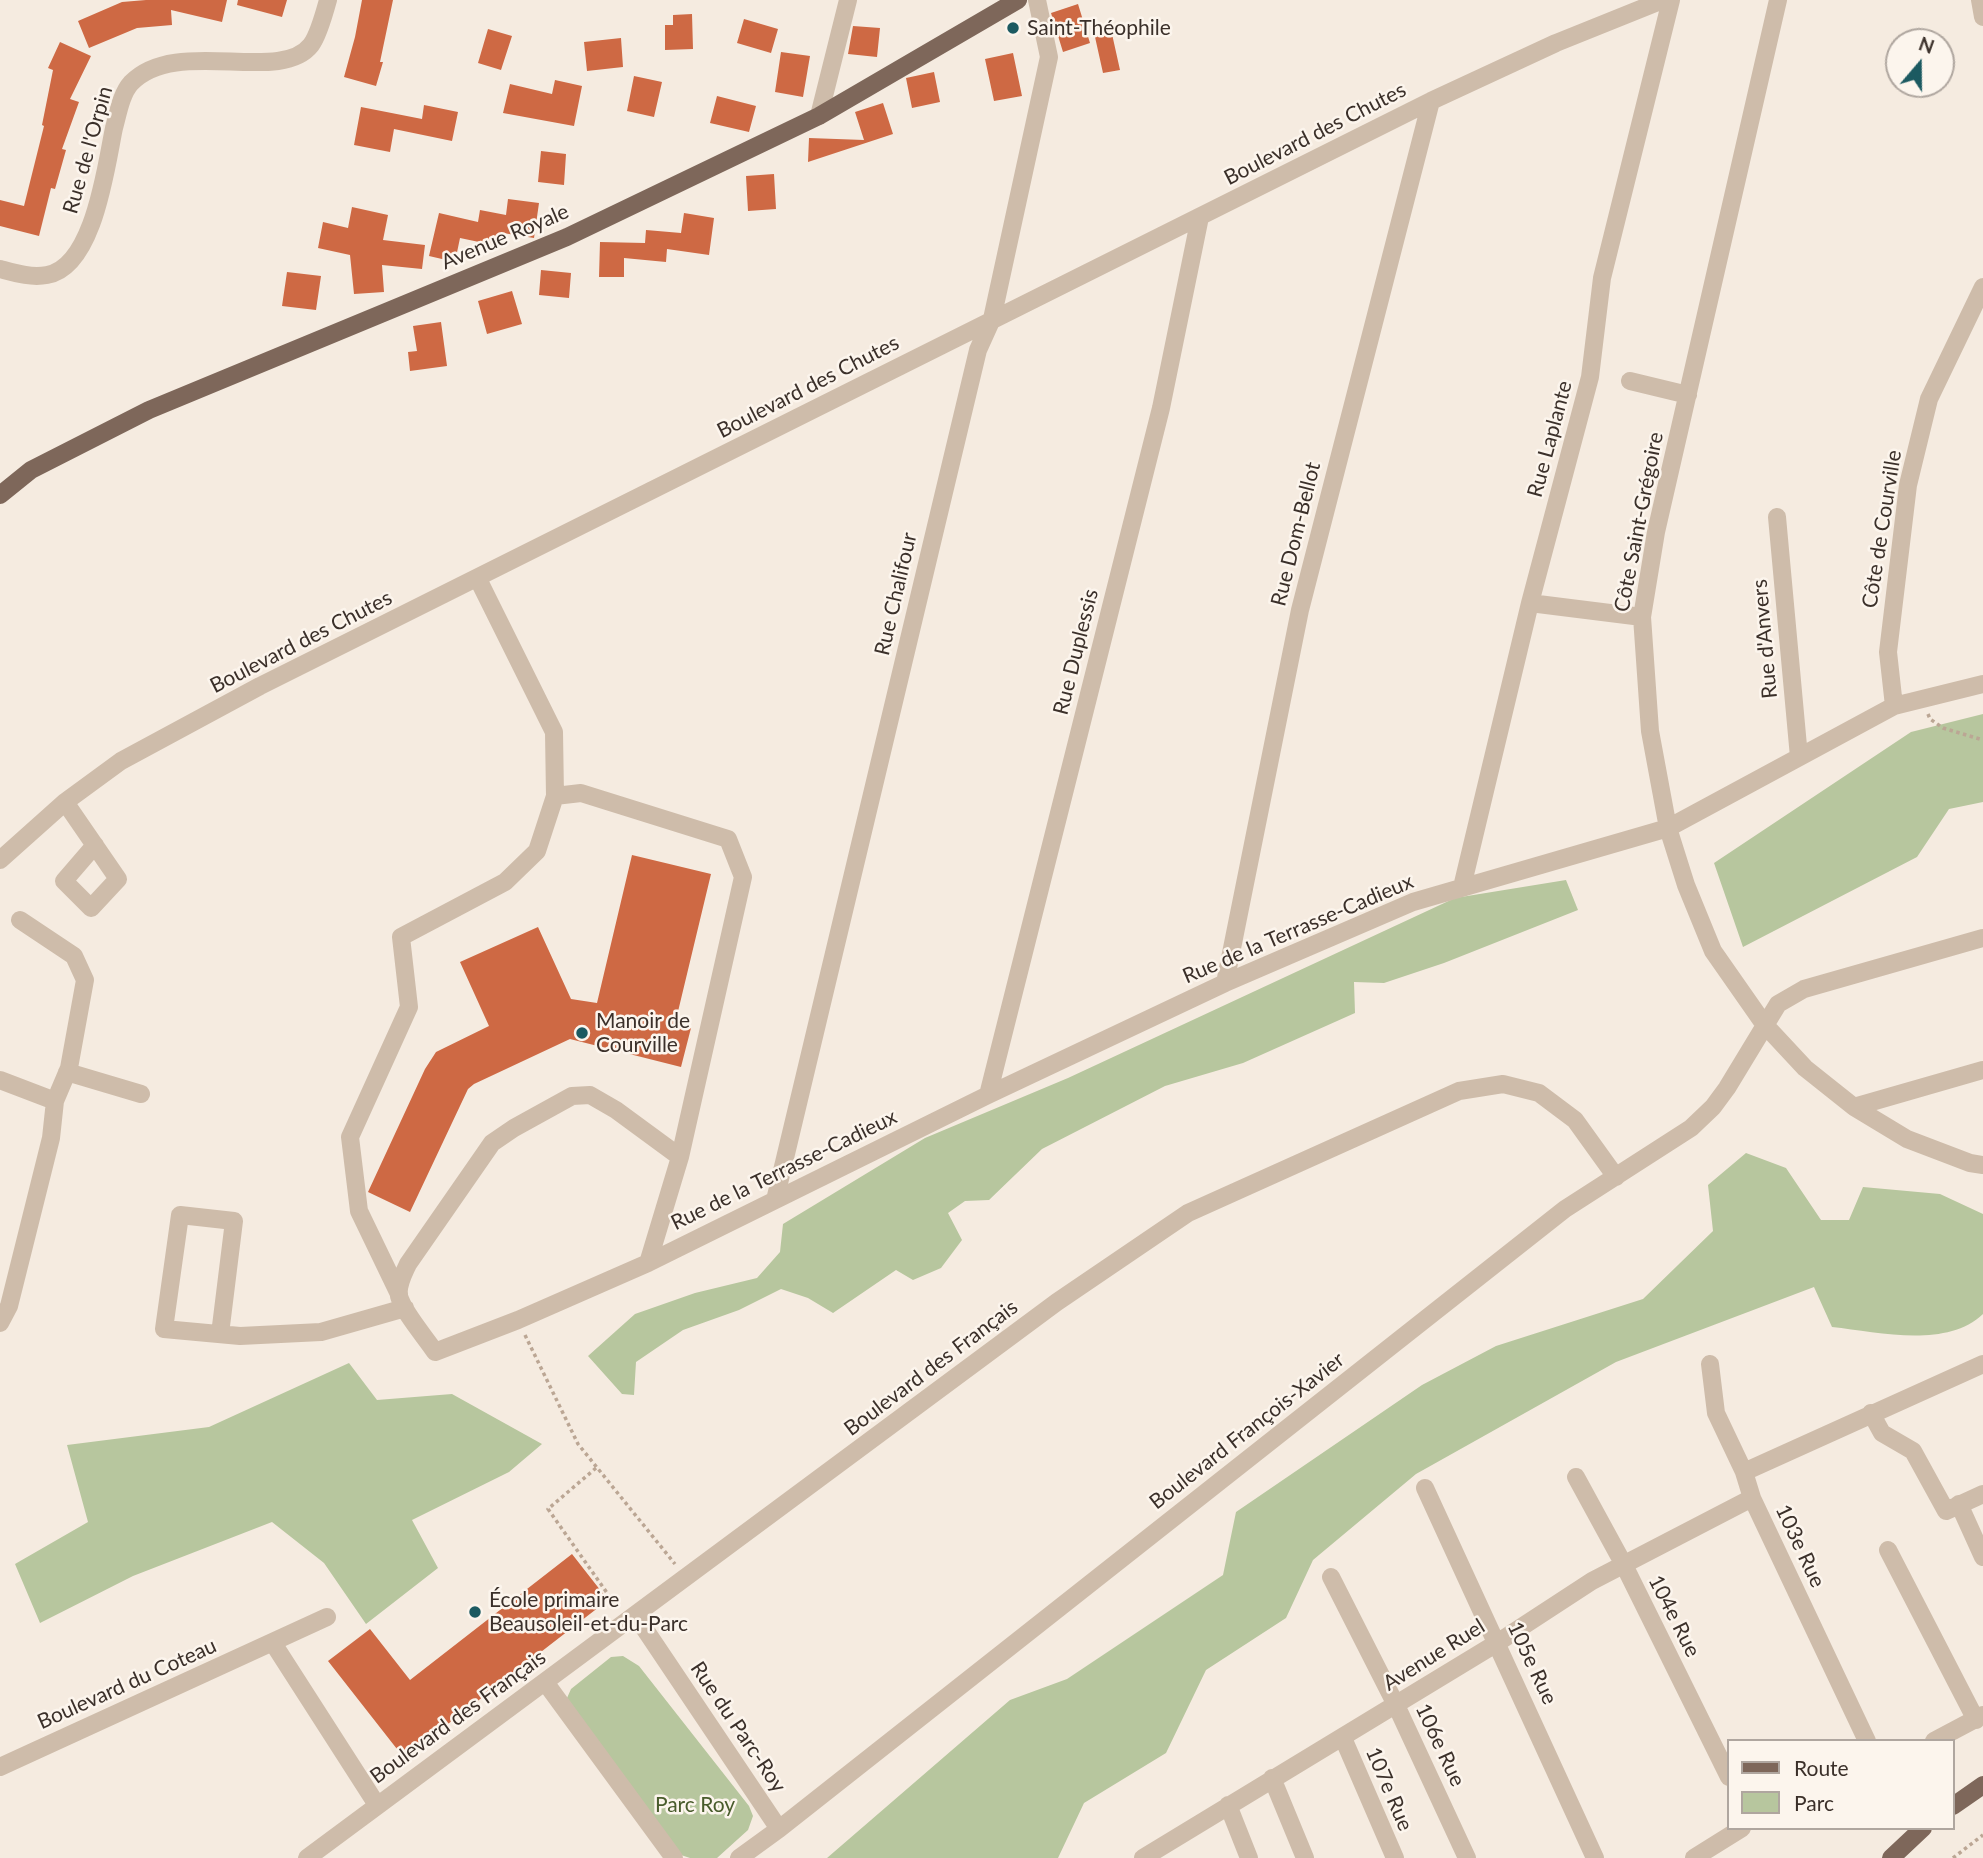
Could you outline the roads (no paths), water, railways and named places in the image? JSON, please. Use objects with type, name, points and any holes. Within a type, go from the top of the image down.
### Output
[{"type":"main road","name":"Avenue Royale","points":[[0,495],[31,470],[149,410],[567,237],[819,116],[1018,0]]},
{"type":"main road","points":[[1955,1805],[1983,1785]]},
{"type":"main road","points":[[1891,1858],[1915,1830]]},
{"type":"street","name":"Rue de l'Orpin","points":[[0,269],[22,275],[49,275],[69,264],[85,241],[94,217],[119,107],[129,85],[151,68],[183,61],[274,61],[296,56],[311,44],[328,0]]},
{"type":"street","points":[[819,116],[848,0]]},
{"type":"street","name":"Rue Chalifour","points":[[775,1200],[978,350],[992,319],[1049,57],[1037,0]]},
{"type":"street","name":"Boulevard des Chutes","points":[[0,860],[65,802],[121,761],[260,686],[992,319],[1200,218],[1431,100],[1556,43],[1663,0]]},
{"type":"street","name":"Rue Laplante","points":[[1462,887],[1530,603],[1590,377],[1602,278],[1671,0]]},
{"type":"street","name":"Côte Saint-Grégoire","points":[[1778,0],[1656,532],[1642,617],[1650,731],[1668,828],[1686,885],[1713,951],[1764,1024],[1805,1068],[1854,1107],[1907,1139],[1969,1163],[1983,1165]]},
{"type":"street","points":[[1980,0],[1983,17]]},
{"type":"street","name":"Rue Dom-Bellot","points":[[1225,983],[1300,610],[1431,100]]},
{"type":"street","name":"Rue Duplessis","points":[[988,1095],[1161,408],[1200,218]]},
{"type":"street","name":"Côte de Courville","points":[[1894,706],[1888,652],[1908,485],[1929,399],[1983,287]]},
{"type":"street","points":[[1630,381],[1688,395]]},
{"type":"street","name":"Rue d'Anvers","points":[[1777,517],[1798,757]]},
{"type":"street","points":[[402,1301],[359,1211],[350,1137],[410,1007],[401,937],[505,882],[537,851],[555,796],[554,732],[478,579]]},
{"type":"street","points":[[1530,603],[1642,617]]},
{"type":"street","name":"Rue de la Terrasse-Cadieux","points":[[402,1301],[435,1352],[519,1320],[648,1263],[988,1095],[1225,983],[1413,902],[1668,828],[1894,706],[1983,684]]},
{"type":"street","points":[[555,796],[580,793],[728,839],[743,877],[680,1157],[648,1263]]},
{"type":"street","points":[[65,802],[95,845]]},
{"type":"street","points":[[0,1323],[9,1306],[51,1138],[55,1101],[67,1072],[85,980],[74,956],[20,920]]},
{"type":"street","name":"Boulevard François-Xavier","points":[[739,1858],[1565,1209],[1691,1128],[1713,1107],[1778,1004],[1804,989],[1983,937]]},
{"type":"street","points":[[1854,1107],[1983,1070]]},
{"type":"street","points":[[67,1072],[141,1094]]},
{"type":"street","points":[[0,1080],[55,1101]]},
{"type":"street","name":"Boulevard des Français","points":[[307,1858],[1057,1302],[1188,1213],[1459,1091],[1503,1084],[1539,1093],[1576,1120],[1616,1177]]},
{"type":"street","points":[[402,1301],[401,1278],[408,1264],[492,1143],[572,1096],[590,1095],[616,1110],[680,1157]]},
{"type":"street","points":[[220,1334],[234,1221],[180,1215],[164,1328],[220,1334],[240,1336],[321,1332],[402,1301]]},
{"type":"street","name":"103e Rue","points":[[1710,1364],[1716,1413],[1744,1472],[1752,1498],[1866,1739]]},
{"type":"street","points":[[1744,1472],[1983,1364]]},
{"type":"street","points":[[1871,1413],[1882,1433],[1913,1451],[1946,1511],[1983,1494]]},
{"type":"street","name":"104e Rue","points":[[1576,1477],[1728,1775]]},
{"type":"street","name":"105e Rue","points":[[1425,1488],[1595,1858]]},
{"type":"street","name":"Avenue Ruel","points":[[1148,1857],[1272,1778],[1343,1738],[1497,1643],[1592,1581],[1752,1498]]},
{"type":"street","points":[[1959,1504],[1983,1557]]},
{"type":"street","points":[[1888,1550],[1980,1718],[1938,1739]]},
{"type":"street","name":"106e Rue","points":[[1331,1577],[1396,1705],[1467,1858]]},
{"type":"street","name":"Boulevard du Coteau","points":[[0,1767],[327,1617]]},
{"type":"street","name":"Rue du Parc-Roy","points":[[631,1619],[779,1829]]},
{"type":"street","points":[[273,1643],[377,1805]]},
{"type":"street","points":[[545,1682],[674,1858]]},
{"type":"street","name":"107e Rue","points":[[1343,1738],[1395,1858]]},
{"type":"street","points":[[1272,1778],[1305,1858]]},
{"type":"street","points":[[1228,1805],[1249,1858]]},
{"type":"street","points":[[1694,1858],[1739,1830]]},
{"type":"place","name":"Saint-Théophile","points":[[1013,28]]},
{"type":"place","name":"Manoir de Courville","points":[[582,1033]]},
{"type":"place","name":"École primaire Beausoleil-et-du-Parc","points":[[475,1612]]},
{"type":"park label","name":"Parc Roy","points":[[695,1805]]}]
